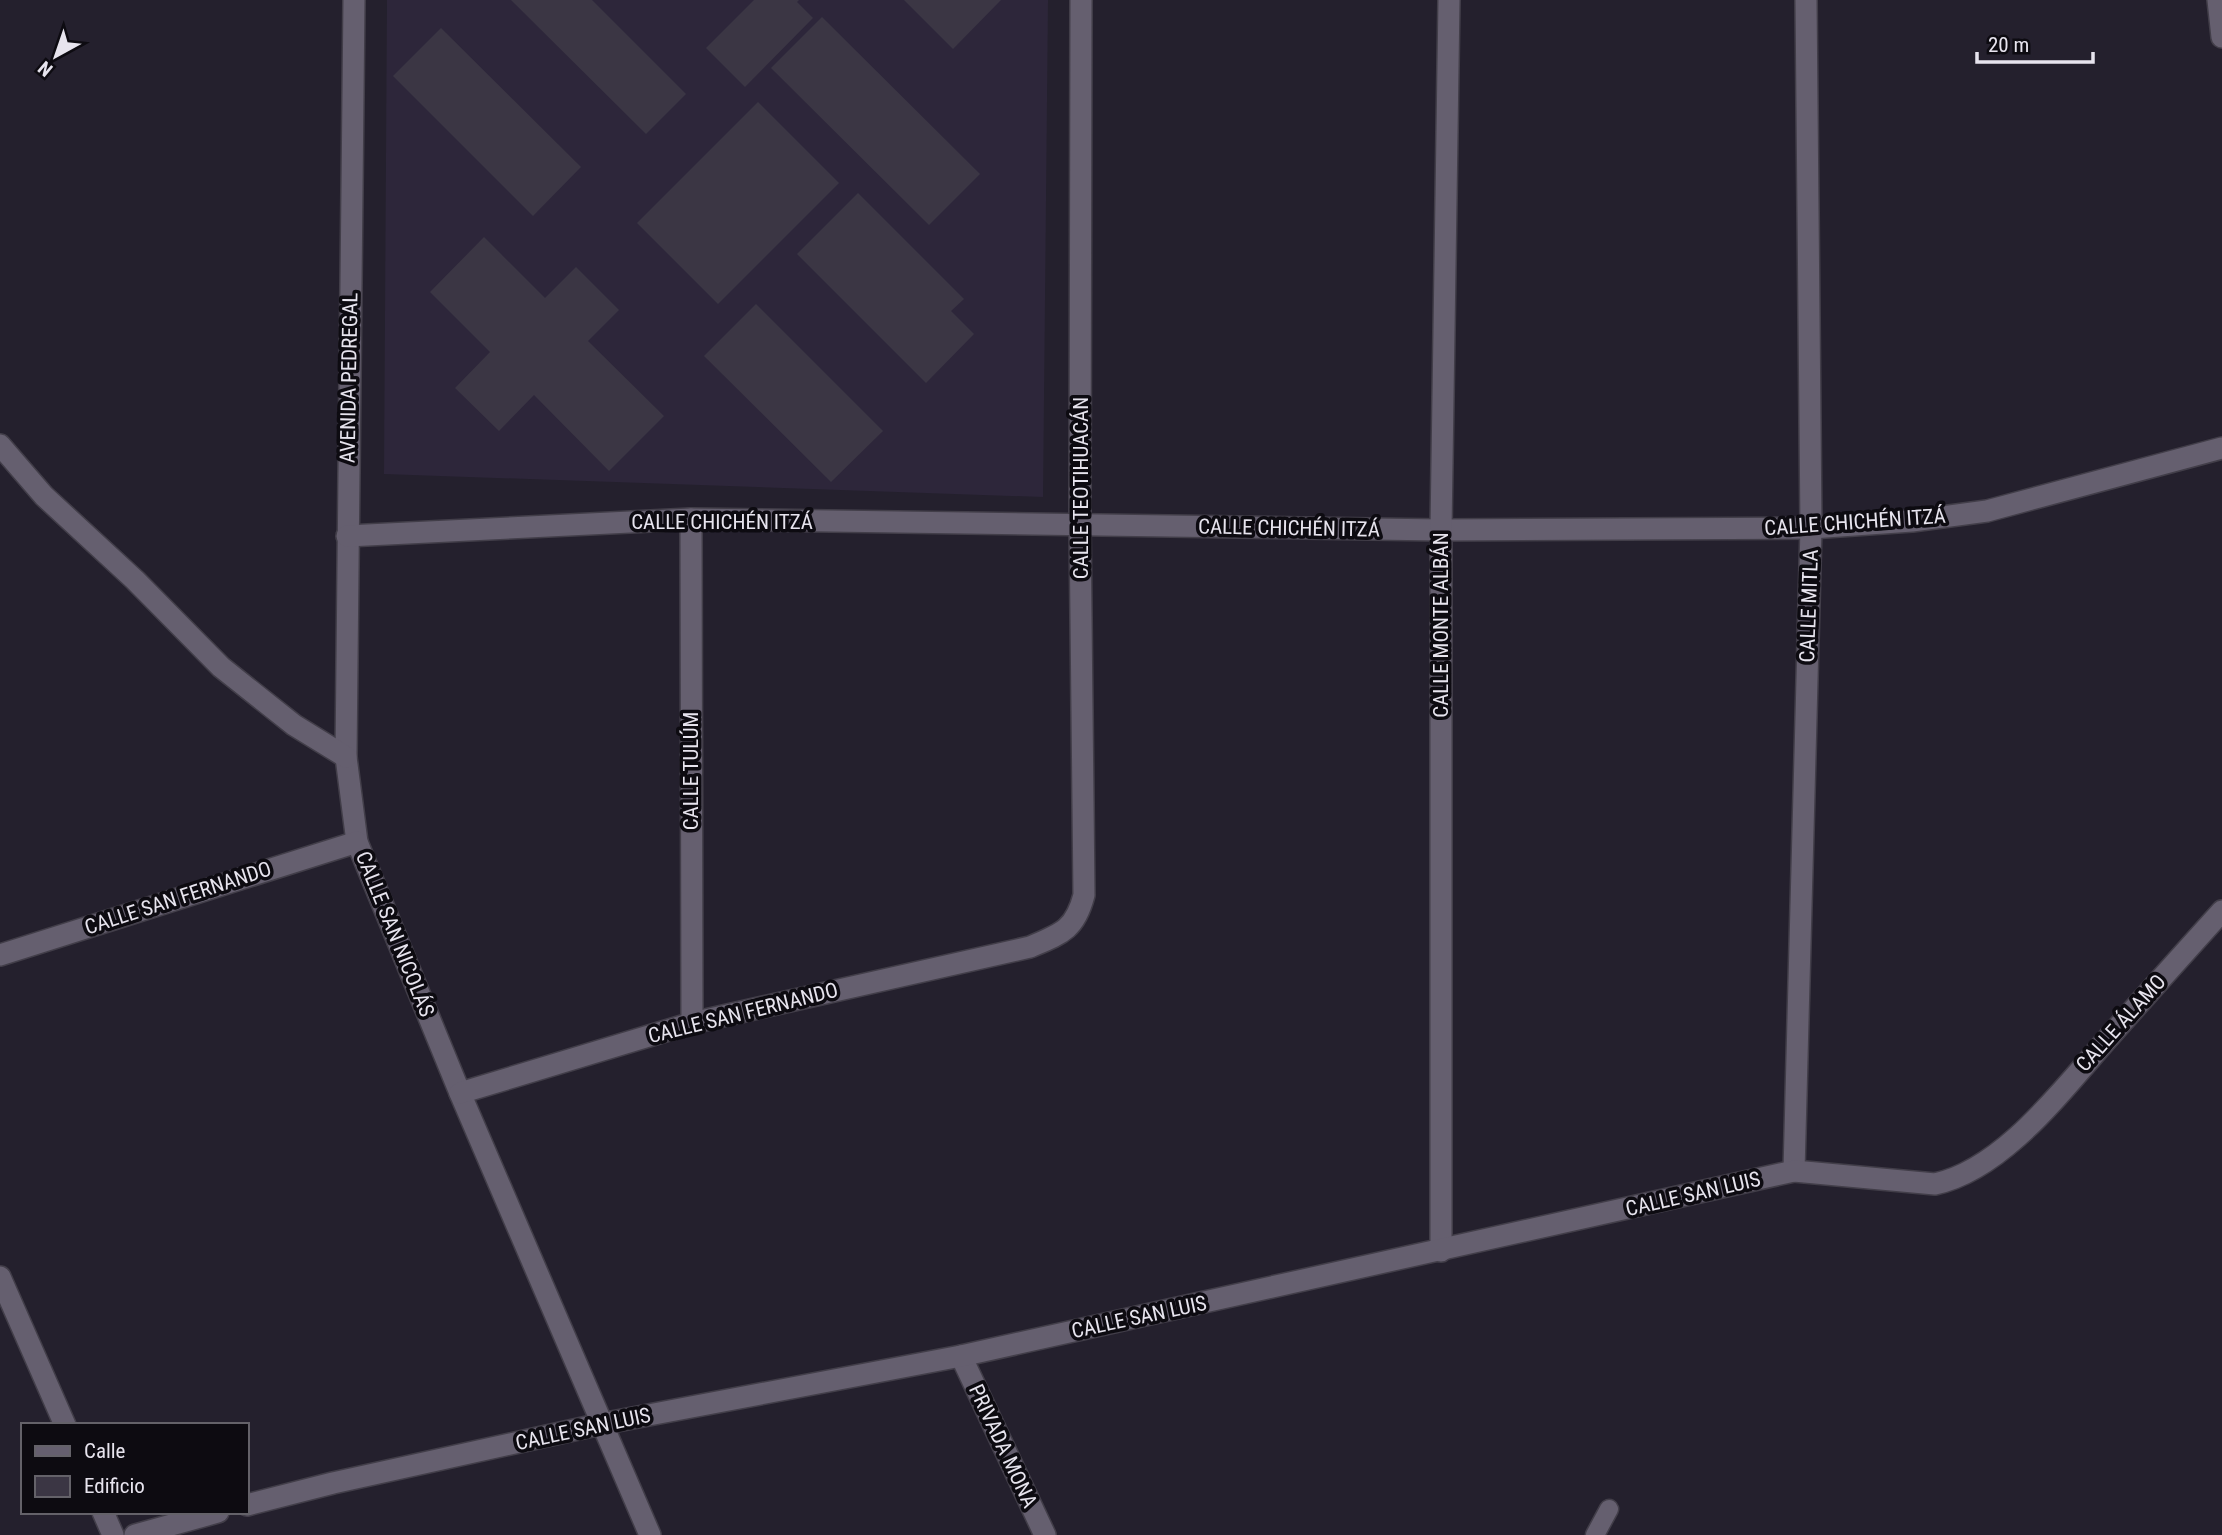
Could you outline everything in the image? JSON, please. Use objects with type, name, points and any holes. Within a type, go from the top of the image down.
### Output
[{"type":"street","name":"AVENIDA PEDREGAL","points":[[346,757],[346,536],[354,0]]},
{"type":"street","name":"CALLE TEOTIHUACÁN","points":[[1030,947],[1065,932],[1080,911],[1084,895],[1080,525],[1081,0]]},
{"type":"street","name":"CALLE MONTE ALBÁN","points":[[1441,1251],[1441,530],[1449,0]]},
{"type":"street","name":"CALLE MITLA","points":[[1794,1171],[1811,528],[1806,0]]},
{"type":"street","points":[[2218,0],[2222,37]]},
{"type":"street","points":[[0,445],[44,496],[135,580],[221,667],[294,726],[346,757]]},
{"type":"street","name":"CALLE CHICHÉN ITZÁ","points":[[346,536],[691,519],[1441,530],[1811,528],[1912,521],[1987,511],[2222,448]]},
{"type":"street","name":"CALLE TULÚM","points":[[691,519],[692,1023]]},
{"type":"street","name":"CALLE SAN NICOLÁS","points":[[346,757],[357,842],[460,1093],[650,1535]]},
{"type":"street","name":"CALLE SAN FERNANDO","points":[[0,955],[357,842]]},
{"type":"street","name":"CALLE ÁLAMO","points":[[2020,1135],[2222,911]]},
{"type":"street","name":"CALLE SAN FERNANDO","points":[[460,1093],[692,1023],[1030,947]]},
{"type":"street","name":"CALLE SAN LUIS","points":[[248,1505],[333,1483],[601,1424],[961,1356],[1794,1171],[1935,1184],[1958,1178],[2020,1135]]},
{"type":"street","points":[[0,1277],[64,1423]]},
{"type":"street","name":"PRIVADA MONA","points":[[961,1356],[1045,1535]]},
{"type":"street","points":[[104,1514],[113,1535]]},
{"type":"street","points":[[135,1535],[211,1514]]},
{"type":"lane","points":[[1595,1535],[1609,1509]]},
{"type":"shaded area","points":[[387,0],[1048,0],[1043,497],[384,474]]},
{"type":"building","points":[[511,0],[592,0],[686,94],[646,134]]},
{"type":"building","points":[[754,0],[799,0],[797,2],[813,18],[745,87],[706,48]]},
{"type":"building","points":[[904,0],[1001,0],[953,49]]},
{"type":"building","points":[[822,17],[980,174],[929,225],[771,68]]},
{"type":"building","points":[[441,28],[581,167],[533,216],[393,76]]},
{"type":"building","points":[[758,102],[839,183],[718,304],[637,223]]},
{"type":"building","points":[[858,193],[964,299],[951,311],[974,334],[926,383],[797,254]]},
{"type":"building","points":[[484,237],[545,298],[576,267],[619,310],[588,341],[664,416],[609,471],[534,395],[499,431],[455,388],[490,352],[430,292]]},
{"type":"building","points":[[756,304],[883,431],[831,482],[704,356]]}]
